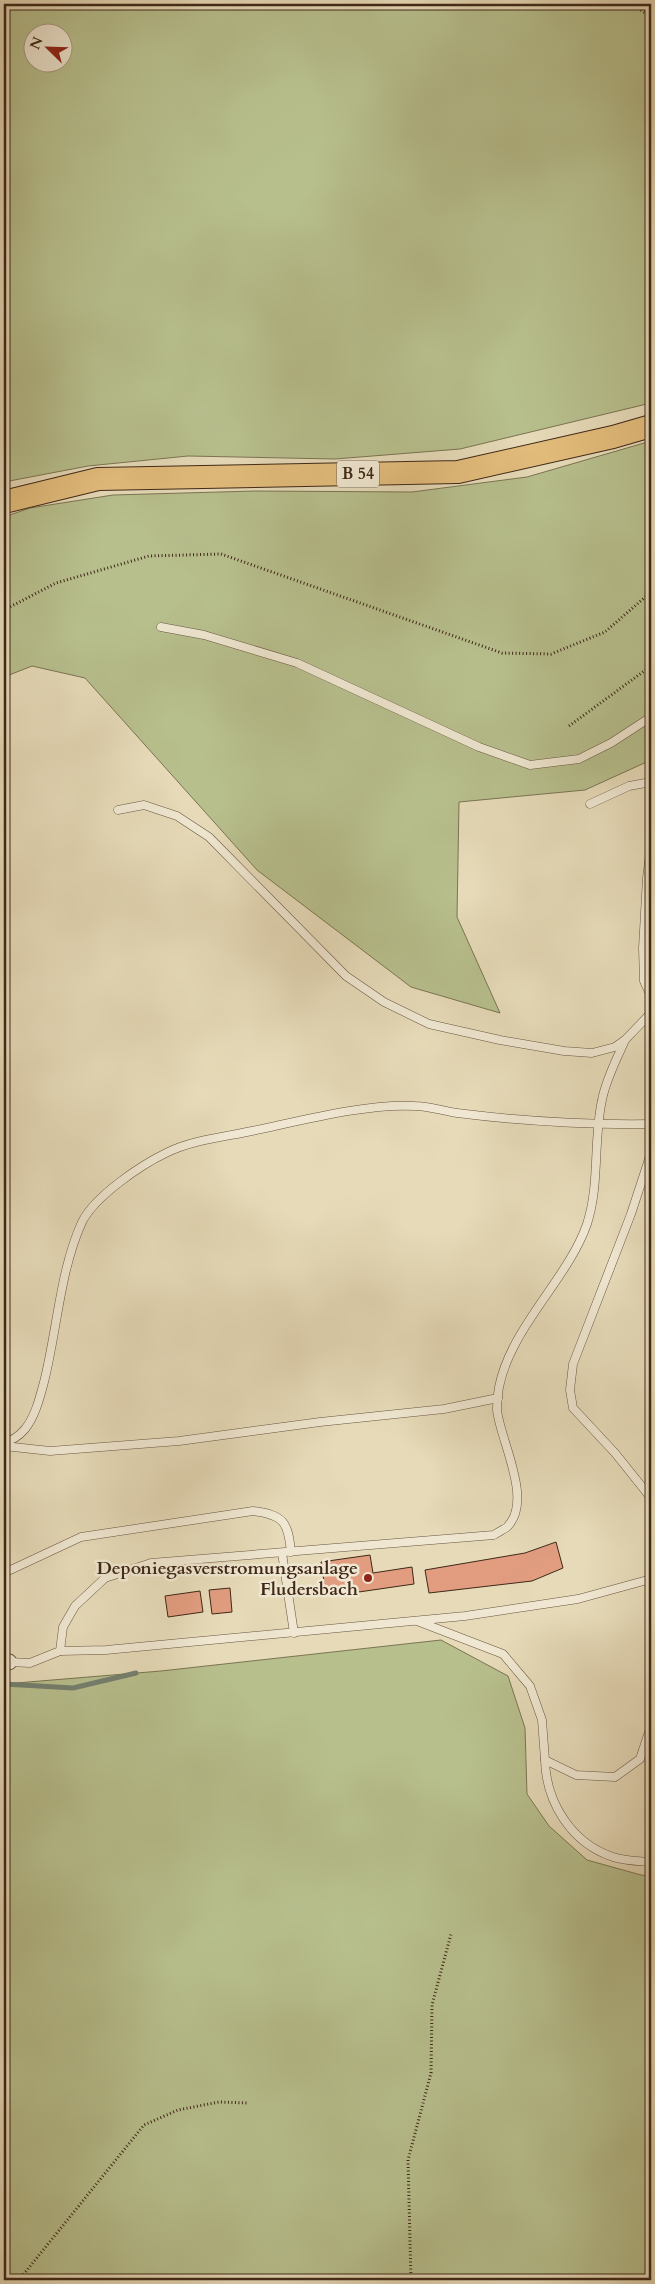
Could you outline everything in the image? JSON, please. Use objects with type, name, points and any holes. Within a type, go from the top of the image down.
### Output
[{"type":"main road","name":"B 54","points":[[4,502],[98,479],[458,472],[613,437],[651,426]]},
{"type":"lane","points":[[161,627],[204,635],[297,664],[479,747],[530,765],[579,758],[611,743],[651,717]]},
{"type":"lane","points":[[590,804],[629,786],[651,782]]},
{"type":"lane","points":[[118,810],[144,805],[178,816],[209,837],[346,976],[384,1002],[429,1024],[500,1040],[564,1051],[592,1053],[615,1047],[626,1040],[651,1013]]},
{"type":"lane","points":[[651,845],[643,948],[644,981],[651,996]]},
{"type":"lane","points":[[60,1651],[63,1627],[75,1606],[104,1578],[151,1563],[494,1535],[508,1526],[514,1514],[518,1498],[514,1472],[497,1410],[499,1386],[522,1332],[578,1245],[586,1224],[594,1198],[598,1125],[602,1099],[626,1040]]},
{"type":"lane","points":[[4,1442],[11,1441],[26,1428],[39,1400],[70,1256],[83,1220],[108,1191],[167,1152],[299,1121],[368,1109],[415,1106],[458,1113],[598,1125],[651,1124]]},
{"type":"lane","points":[[651,1153],[628,1223],[573,1364],[570,1390],[573,1408],[615,1452],[651,1498]]},
{"type":"lane","points":[[4,1446],[50,1451],[179,1441],[320,1422],[444,1409],[498,1398]]},
{"type":"lane","points":[[4,1573],[81,1537],[253,1511],[272,1513],[283,1520],[289,1531],[291,1552]]},
{"type":"lane","points":[[282,1553],[294,1633]]},
{"type":"lane","points":[[6,1662],[30,1663],[60,1651],[106,1650],[465,1616],[578,1599],[651,1579]]},
{"type":"lane","points":[[415,1621],[503,1654],[530,1686],[542,1720],[545,1778],[558,1813],[579,1839],[613,1857],[651,1862]]},
{"type":"lane","points":[[545,1760],[576,1775],[615,1777],[640,1759],[651,1726]]},
{"type":"path","points":[[632,4],[651,17]]},
{"type":"path","points":[[4,610],[56,583],[149,556],[221,554],[502,653],[551,654],[605,632],[651,592]]},
{"type":"path","points":[[569,726],[651,666]]},
{"type":"path","points":[[411,2280],[408,2160],[430,2073],[432,2005],[451,1934]]},
{"type":"path","points":[[20,2280],[144,2125],[178,2110],[219,2102],[246,2103]]},
{"type":"path","points":[[405,2280],[427,2280]]},
{"type":"green space","points":[[4,4],[651,4],[651,403],[460,449],[335,459],[188,456],[88,466],[4,482]]},
{"type":"green space","points":[[651,441],[651,760],[585,790],[459,802],[457,917],[500,1013],[411,987],[257,870],[85,678],[32,666],[4,677],[4,517],[30,508],[113,495],[254,491],[412,492],[527,477]]},
{"type":"green space","points":[[441,1640],[508,1676],[525,1728],[527,1794],[549,1826],[587,1860],[651,1876],[651,2280],[4,2280],[4,1684],[161,1671]]},
{"type":"building","points":[[556,1542],[563,1568],[532,1581],[429,1593],[425,1570],[525,1553]]},
{"type":"building","name":"Deponiegasverstromungsanlage Fludersbach","points":[[370,1555],[373,1573],[412,1567],[414,1584],[338,1595],[336,1587],[325,1588],[321,1562]]},
{"type":"building","points":[[230,1588],[232,1612],[212,1614],[209,1590]]},
{"type":"building","points":[[200,1591],[203,1612],[168,1617],[165,1596]]},
{"type":"waterway","points":[[4,1684],[73,1688],[136,1673]]},
{"type":"place","name":"Deponiegasverstromungsanlage Fludersbach","points":[[368,1578]]}]
